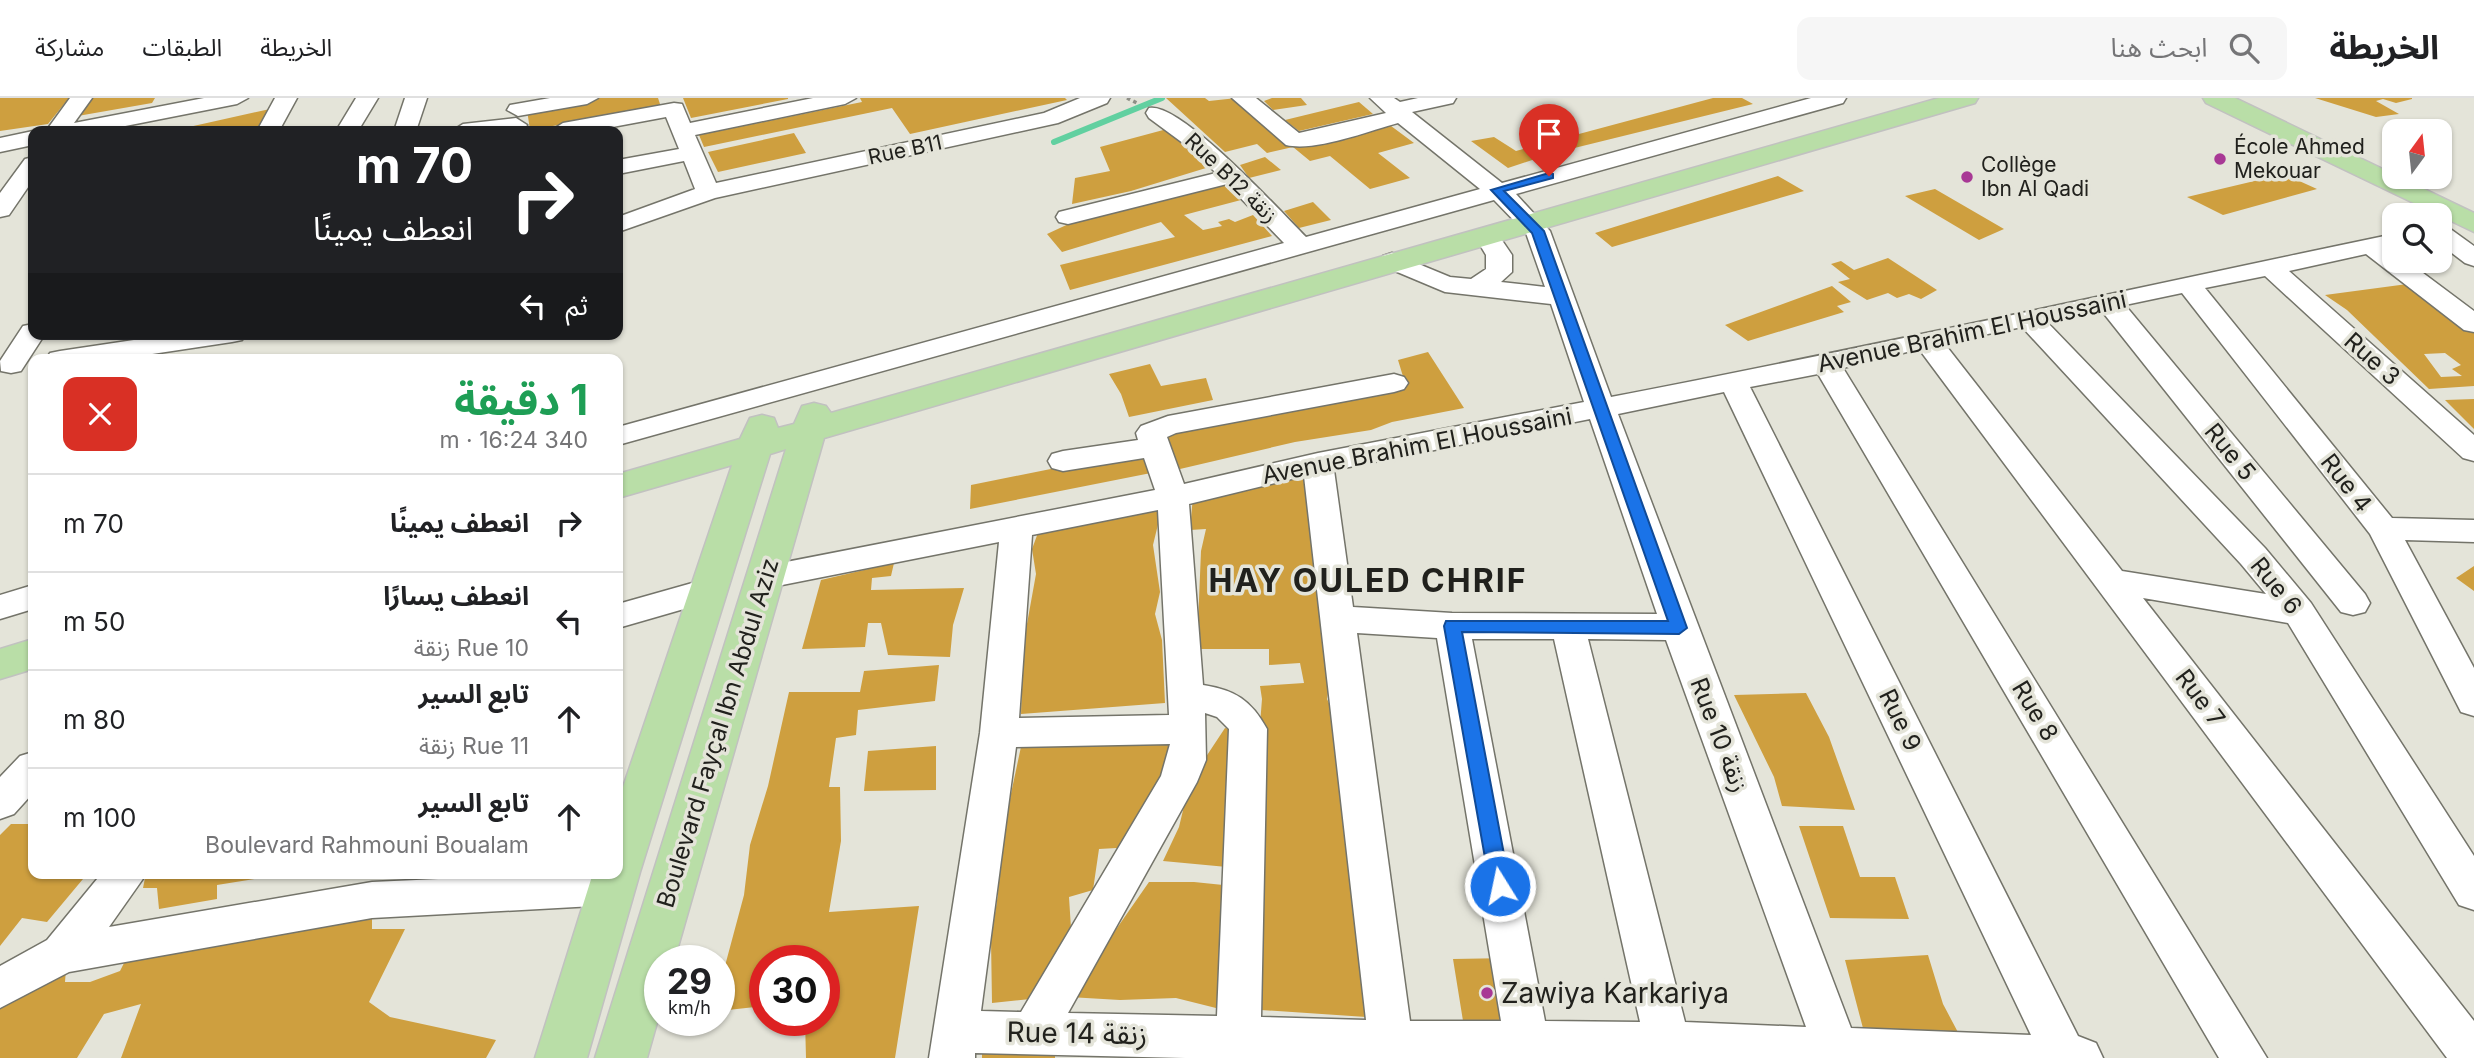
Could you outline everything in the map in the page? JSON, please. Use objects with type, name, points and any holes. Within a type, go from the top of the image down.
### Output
[{"type":"main road","points":[[623,484],[761,433],[805,410],[1906,98]]},
{"type":"main road","points":[[805,410],[1486,235],[1515,207],[1966,98]]},
{"type":"main road","points":[[2215,98],[2474,224]]},
{"type":"main road","name":"Boulevard Fayçal Ibn Abdul Aziz","points":[[621,1058],[692,812],[767,576],[805,410]]},
{"type":"main road","points":[[623,462],[761,433]]},
{"type":"main road","name":"Boulevard Fayçal Ibn Abdul Aziz","points":[[623,853],[761,433]]},
{"type":"main road","points":[[0,639],[28,631]]},
{"type":"main road","points":[[0,664],[28,656]]},
{"type":"main road","name":"Boulevard Fayçal Ibn Abdul Aziz","points":[[561,1058],[614,879]]},
{"type":"street","points":[[61,126],[81,98]]},
{"type":"street","points":[[96,126],[237,98]]},
{"type":"street","points":[[271,126],[286,98]]},
{"type":"street","points":[[350,126],[367,98]]},
{"type":"street","points":[[407,126],[416,98]]},
{"type":"street","points":[[482,126],[587,98]]},
{"type":"street","points":[[682,131],[845,98]]},
{"type":"street","name":"Rue B11","points":[[623,223],[708,192],[1050,118],[1098,98]]},
{"type":"street","points":[[1243,98],[1294,140],[1311,139],[1392,108],[1445,98]]},
{"type":"street","points":[[761,433],[805,410],[1302,247],[1515,207],[1835,98]]},
{"type":"street","points":[[580,126],[671,104],[708,192]]},
{"type":"street","points":[[1392,108],[1515,207]]},
{"type":"street","name":"Rue B12 زنقة","points":[[1157,113],[1203,147],[1302,247]]},
{"type":"street","points":[[0,145],[28,139]]},
{"type":"street","points":[[623,166],[691,153]]},
{"type":"street","points":[[0,210],[28,171]]},
{"type":"street","points":[[1068,217],[1233,176]]},
{"type":"street","name":"Rue 10 زنقة","points":[[1515,207],[1538,231],[1679,628],[1839,1054]]},
{"type":"street","points":[[2452,230],[2474,224]]},
{"type":"street","points":[[1477,288],[1499,272],[1499,255],[1486,235]]},
{"type":"street","points":[[2452,242],[2474,258]]},
{"type":"street","name":"Avenue Brahim El Houssaini","points":[[767,576],[1173,497],[1318,463],[1734,383],[1926,339],[2382,243]]},
{"type":"street","points":[[1392,261],[1445,284],[1562,297]]},
{"type":"street","name":"Rue 3","points":[[2270,267],[2474,451]]},
{"type":"street","points":[[2416,273],[2474,324]]},
{"type":"street","name":"Rue 4","points":[[2188,284],[2383,529],[2472,693]]},
{"type":"street","name":"Rue 5","points":[[2108,302],[2353,603]]},
{"type":"street","name":"Rue 6","points":[[2029,318],[2253,556],[2299,612],[2361,707],[2474,892]]},
{"type":"street","name":"Rue 7","points":[[1926,339],[2474,1057]]},
{"type":"street","points":[[15,364],[28,340]]},
{"type":"street","points":[[92,354],[184,340]]},
{"type":"street","name":"Rue 8","points":[[1826,364],[2244,1058]]},
{"type":"street","points":[[1034,1031],[1178,782],[1187,760],[1187,712],[1173,497],[1151,433],[1157,428],[1394,383]]},
{"type":"street","name":"Rue 9","points":[[1734,383],[2065,1058]]},
{"type":"street","points":[[623,435],[805,410]]},
{"type":"street","points":[[1063,461],[1154,447]]},
{"type":"street","points":[[1318,463],[1340,619],[1391,1042]]},
{"type":"street","points":[[954,1044],[999,733],[1016,529]]},
{"type":"street","points":[[2383,529],[2474,531]]},
{"type":"street","points":[[2110,581],[2299,612]]},
{"type":"street","points":[[623,616],[710,590]]},
{"type":"street","points":[[0,607],[28,599]]},
{"type":"street","points":[[1340,619],[1452,626],[1679,628]]},
{"type":"street","points":[[1452,626],[1530,1050]]},
{"type":"street","points":[[1568,627],[1669,1051]]},
{"type":"street","points":[[999,733],[1228,705],[1240,712],[1248,729],[1238,1037]]},
{"type":"street","points":[[0,769],[28,765]]},
{"type":"street","points":[[0,803],[28,770]]},
{"type":"street","points":[[62,954],[122,879]]},
{"type":"street","points":[[0,988],[62,954],[378,887],[568,879]]},
{"type":"street","name":"Rue 14 زنقة","points":[[954,1044],[1034,1031],[1391,1042],[1530,1050],[2080,1058]]},
{"type":"building","points":[[0,98],[69,98],[48,124],[0,131]]},
{"type":"building","points":[[88,98],[155,98],[152,103],[72,117]]},
{"type":"building","points":[[598,98],[658,98],[661,107],[553,126],[529,126],[527,110]]},
{"type":"building","points":[[683,98],[788,98],[788,99],[691,118]]},
{"type":"building","points":[[860,98],[1067,100],[910,134],[892,108],[704,147],[699,135],[862,102]]},
{"type":"building","points":[[1166,98],[1205,98],[1209,101],[1237,98],[1293,147],[1267,153],[1257,144],[1225,152]]},
{"type":"building","points":[[1272,98],[1301,98],[1307,105],[1273,110],[1264,101]]},
{"type":"building","points":[[1713,98],[1742,98],[1753,104],[1550,154],[1508,168],[1471,141],[1494,137],[1516,151]]},
{"type":"building","points":[[2315,98],[2412,99],[2396,103],[2383,99],[2376,101],[2399,114],[2376,117]]},
{"type":"building","points":[[1359,102],[1373,114],[1299,131],[1285,120]]},
{"type":"building","points":[[270,109],[261,126],[194,126]]},
{"type":"building","points":[[1387,123],[1414,143],[1378,153],[1410,178],[1370,189],[1330,156],[1310,161],[1293,147]]},
{"type":"building","points":[[1167,129],[1206,168],[1131,191],[1072,204],[1075,178],[1110,171],[1100,147]]},
{"type":"building","points":[[794,133],[806,153],[718,172],[708,152]]},
{"type":"building","points":[[1265,157],[1281,170],[1249,178],[1240,165]]},
{"type":"building","points":[[2284,174],[2317,189],[2223,215],[2187,197]]},
{"type":"building","points":[[1778,176],[1804,191],[1612,247],[1595,233]]},
{"type":"building","points":[[1221,183],[1241,200],[1184,215],[1203,230],[1222,226],[1218,222],[1229,219],[1235,222],[1253,215],[1272,236],[1070,290],[1060,265],[1175,237],[1161,222],[1062,252],[1047,234],[1075,221]]},
{"type":"building","points":[[1935,189],[2004,229],[1979,240],[1905,196]]},
{"type":"building","points":[[1313,202],[1331,220],[1299,228],[1284,211]]},
{"type":"building","points":[[1888,258],[1937,290],[1921,299],[1909,294],[1897,298],[1888,293],[1867,300],[1838,282],[1850,279],[1831,264],[1841,261],[1854,270]]},
{"type":"building","points":[[2415,283],[2474,327],[2474,386],[2429,389],[2347,310],[2325,295]],"holes":[[[2445,353],[2461,365],[2452,369],[2462,376],[2441,377],[2424,354]]]},
{"type":"building","points":[[1832,286],[1851,302],[1837,306],[1844,312],[1748,341],[1725,325]]},
{"type":"building","points":[[1428,352],[1464,408],[1392,422],[1371,430],[1295,442],[1180,469],[1156,432],[1378,396],[1368,390],[1405,383],[1398,360]]},
{"type":"building","points":[[1150,364],[1161,386],[1206,378],[1213,400],[1129,417],[1121,394],[1109,374]]},
{"type":"building","points":[[2474,399],[2474,429],[2445,400]]},
{"type":"building","points":[[1145,450],[1151,473],[970,509],[971,485]]},
{"type":"building","points":[[1309,477],[1333,661],[1327,699],[1344,735],[1381,1018],[1261,1010],[1260,686],[1304,683],[1300,663],[1269,665],[1269,649],[1201,649],[1198,624],[1201,551],[1206,529],[1190,530],[1193,496]]},
{"type":"building","points":[[1162,508],[1153,545],[1160,592],[1155,614],[1162,640],[1165,703],[1021,714],[1023,646],[1036,574],[1032,549],[1039,530]]},
{"type":"building","points":[[894,563],[891,576],[872,578],[871,590],[964,588],[953,625],[950,657],[888,655],[881,623],[868,623],[865,647],[802,649],[821,580]]},
{"type":"building","points":[[2474,566],[2474,591],[2456,578]]},
{"type":"building","points":[[939,665],[935,701],[858,710],[856,735],[836,738],[829,787],[840,787],[841,841],[829,912],[919,906],[895,1058],[806,1058],[805,1036],[840,1036],[840,945],[749,945],[749,1008],[735,1009],[735,945],[731,945],[744,895],[750,845],[768,786],[789,692],[860,692],[864,671]]},
{"type":"building","points":[[1806,693],[1829,737],[1855,810],[1782,806],[1774,777],[1734,695]]},
{"type":"building","points":[[1225,728],[1239,731],[1227,867],[1163,861],[1179,827],[1190,781]]},
{"type":"building","points":[[1183,739],[1134,847],[1099,849],[1093,890],[1069,897],[1072,944],[1040,998],[992,1003],[991,940],[998,894],[999,850],[1022,742]]},
{"type":"building","points":[[936,746],[936,790],[864,791],[868,751]]},
{"type":"building","points":[[11,824],[28,824],[28,879],[83,879],[47,922],[22,918],[0,946],[0,835]]},
{"type":"building","points":[[1799,826],[1843,826],[1860,877],[1895,877],[1909,919],[1830,918]]},
{"type":"building","points":[[145,879],[254,879],[217,885],[217,899],[159,909],[157,888],[143,888]]},
{"type":"building","points":[[1149,882],[1194,882],[1233,886],[1228,1011],[1176,998],[1120,1000],[1069,997]]},
{"type":"building","points":[[372,919],[372,929],[405,929],[369,1002],[390,1017],[496,1040],[486,1058],[121,1058],[141,1004],[104,1014],[77,1058],[0,1058],[0,996],[66,969],[65,982],[90,982],[120,971],[126,959],[337,921]]},
{"type":"building","points":[[1928,955],[1943,1004],[1961,1038],[1864,1032],[1845,960]]},
{"type":"building","name":"Zawiya Karkariya","points":[[1509,958],[1521,1026],[1464,1027],[1453,959]]},
{"type":"building","points":[[982,1048],[1055,1056],[1055,1058],[982,1058]]},
{"type":"waterway","points":[[1054,142],[1162,98]]},
{"type":"place","name":"École Ahmed Mekouar","points":[[2220,159]]},
{"type":"place","name":"Collège Ibn Al Qadi","points":[[1967,177]]},
{"type":"place","name":"Zawiya Karkariya","points":[[1487,993]]},
{"type":"district","name":"HAY OULED CHRIF","points":[[1368,581]]},
{"type":"route","points":[[1500,886],[1452,626],[1679,628],[1538,231],[1519,209],[1496,190],[1549,176]]}]
